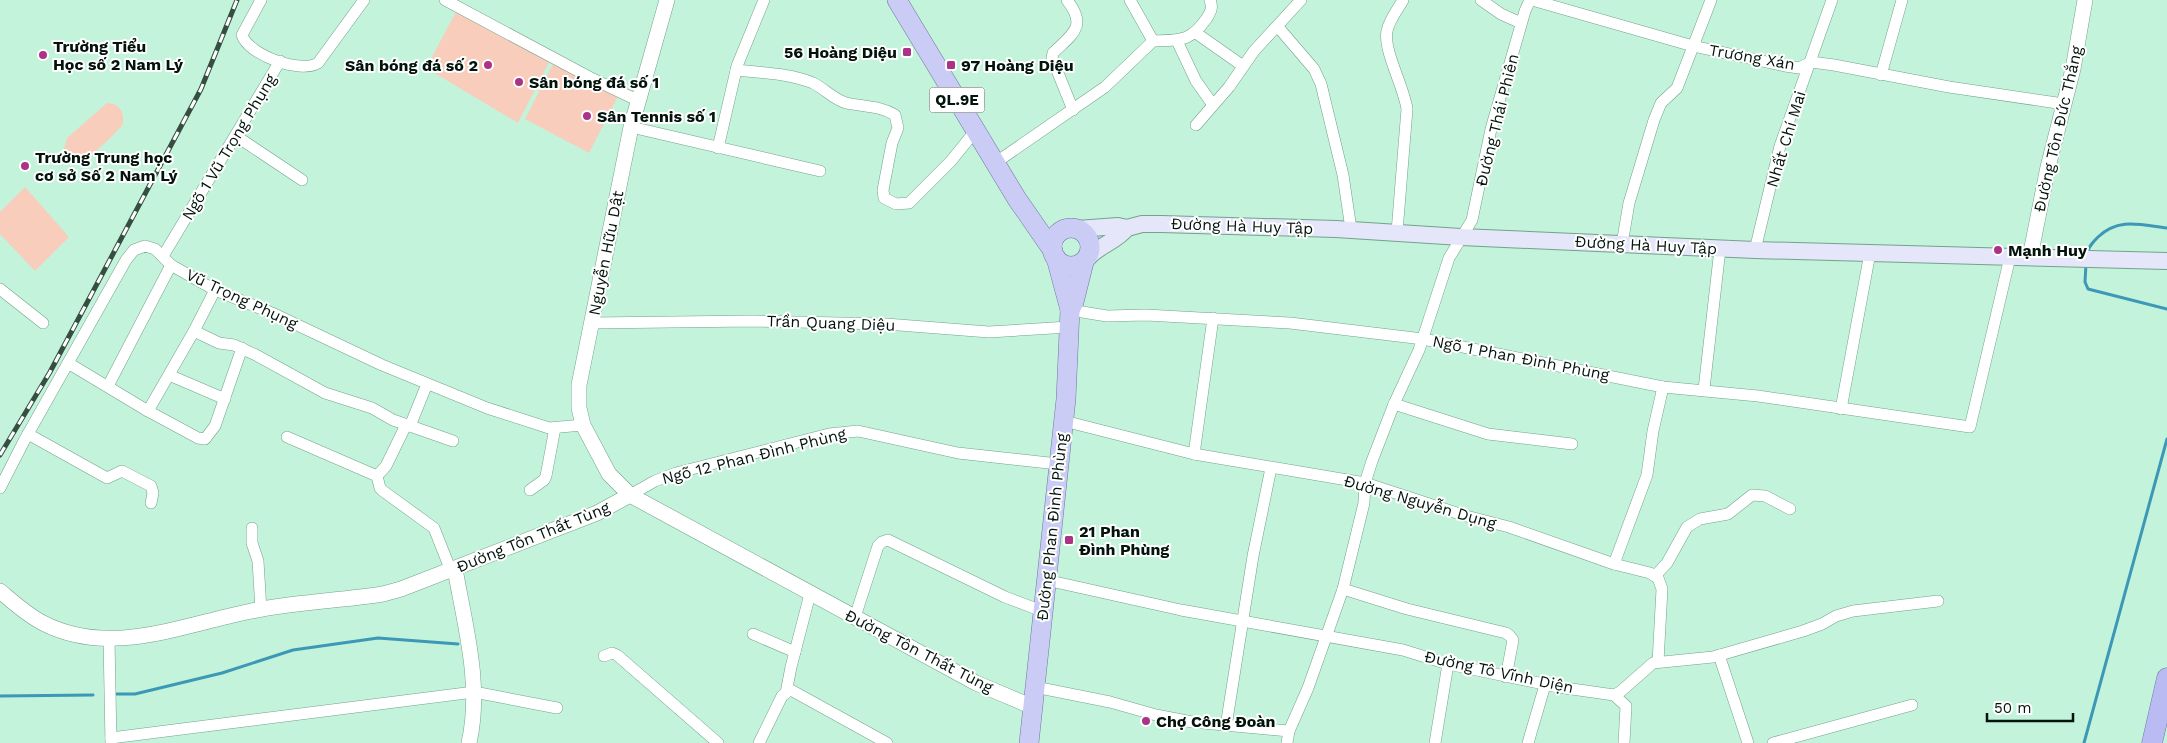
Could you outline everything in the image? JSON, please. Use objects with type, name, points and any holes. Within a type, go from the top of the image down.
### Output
[{"type":"highway","points":[[2152,743],[2167,678]]},
{"type":"main road","name":"QL.9E","points":[[897,0],[1017,199],[1054,255]]},
{"type":"main road","name":"QL.9E","points":[[1017,199],[1043,218],[1072,229]]},
{"type":"main road","name":"Đường Hà Huy Tập","points":[[1072,229],[1118,226],[1127,228],[1142,224],[1161,224],[1351,229],[1460,238],[1720,249],[2167,261]]},
{"type":"main road","name":"Đường Hà Huy Tập","points":[[1086,260],[1100,246],[1122,235],[1127,228]]},
{"type":"main road","points":[[1072,229],[1084,233],[1090,242],[1091,249],[1086,260],[1078,266],[1067,266],[1054,255],[1055,237],[1072,229]]},
{"type":"main road","name":"Đường Phan Đình Phùng","points":[[1054,255],[1069,319]]},
{"type":"main road","name":"Đường Phan Đình Phùng","points":[[1029,743],[1064,421],[1069,319],[1086,260]]},
{"type":"street","points":[[261,0],[242,36],[244,42],[260,54],[280,61]]},
{"type":"street","name":"Ngõ 1 Vũ Trọng Phụng","points":[[163,256],[280,61],[305,67],[312,67],[318,63],[364,0]]},
{"type":"street","points":[[445,0],[593,79],[637,100]]},
{"type":"street","name":"Nguyễn Hữu Dật","points":[[630,495],[609,474],[583,425],[579,408],[579,385],[637,100],[667,0]]},
{"type":"street","points":[[718,148],[736,70],[764,0]]},
{"type":"street","points":[[1067,0],[1075,10],[1078,19],[1076,30],[1053,53],[1052,58],[1073,110]]},
{"type":"street","points":[[1130,0],[1153,41]]},
{"type":"street","points":[[995,163],[1105,86],[1153,41],[1177,40],[1196,33],[1211,12],[1210,0]]},
{"type":"street","points":[[1196,125],[1254,51],[1301,0]]},
{"type":"street","points":[[1397,232],[1407,109],[1406,98],[1390,54],[1387,31],[1403,0]]},
{"type":"street","points":[[1481,0],[1502,14],[1521,23]]},
{"type":"street","name":"Đường Thái Phiên","points":[[1287,743],[1289,731],[1327,637],[1343,589],[1364,503],[1365,483],[1394,404],[1423,339],[1449,258],[1472,220],[1492,128],[1521,23],[1531,0]]},
{"type":"street","name":"Trương Xán","points":[[1531,0],[1693,46],[1785,66],[1800,68],[1811,62],[1834,65],[1882,75],[2064,104]]},
{"type":"street","points":[[1622,244],[1629,202],[1654,120],[1662,103],[1677,88],[1711,0]]},
{"type":"street","name":"Nhất Chí Mai","points":[[1755,250],[1780,146],[1832,0]]},
{"type":"street","points":[[1882,75],[1902,0]]},
{"type":"street","name":"Đường Tôn Đức Thắng","points":[[2030,257],[2048,167],[2073,68],[2087,2]]},
{"type":"street","points":[[1278,27],[1314,69],[1321,84],[1342,175],[1351,229]]},
{"type":"street","points":[[1196,33],[1243,66]]},
{"type":"street","points":[[1177,40],[1196,81],[1213,105]]},
{"type":"street","points":[[736,70],[798,78],[815,84],[836,99],[847,103],[882,108],[895,115],[898,120],[898,128],[892,143],[883,190],[884,198],[896,204],[909,203],[922,192],[951,161],[976,130]]},
{"type":"street","points":[[631,127],[820,171]]},
{"type":"street","points":[[236,136],[302,180]]},
{"type":"street","name":"Vũ Trọng Phụng","points":[[0,488],[28,434],[109,290],[134,250],[145,246],[156,249],[171,265],[215,290],[272,313],[374,362],[427,384],[487,408],[549,428],[583,425]]},
{"type":"street","points":[[1704,389],[1720,249]]},
{"type":"street","points":[[1841,409],[1870,253]]},
{"type":"street","name":"Ngõ 1 Phan Đình Phùng","points":[[1069,319],[1146,315],[1290,323],[1423,339],[1663,386],[1704,389],[1970,427],[2010,257]]},
{"type":"street","points":[[108,386],[171,265]]},
{"type":"street","points":[[0,289],[43,324]]},
{"type":"street","points":[[148,411],[194,332],[215,290]]},
{"type":"street","points":[[1194,454],[1213,318]]},
{"type":"street","name":"Trần Quang Diệu","points":[[592,323],[752,320],[886,324],[989,332],[1069,319]]},
{"type":"street","points":[[194,332],[219,343],[242,348],[325,393],[372,408],[408,425],[453,441]]},
{"type":"street","points":[[68,363],[148,411],[198,438],[205,439],[215,426],[242,348]]},
{"type":"street","points":[[169,375],[225,399]]},
{"type":"street","points":[[377,476],[386,466],[427,384]]},
{"type":"street","points":[[1614,564],[1647,475],[1653,431],[1663,386]]},
{"type":"street","points":[[1394,404],[1488,434],[1572,444]]},
{"type":"street","name":"Đường Nguyễn Dụng","points":[[1064,421],[1194,454],[1365,483],[1466,516],[1509,527],[1614,564],[1655,576]]},
{"type":"street","points":[[530,490],[544,480],[546,476],[555,428]]},
{"type":"street","name":"Ngõ 12 Phan Đình Phùng","points":[[630,495],[655,481],[676,473],[829,434],[858,431],[972,455],[1058,464]]},
{"type":"street","points":[[28,434],[107,478],[122,472],[151,486],[154,492],[151,503]]},
{"type":"street","points":[[287,437],[377,476]]},
{"type":"street","points":[[1226,726],[1256,537],[1272,468]]},
{"type":"street","points":[[377,476],[380,488],[383,491],[434,528],[453,570],[474,692],[473,722],[469,743]]},
{"type":"street","name":"Đường Tôn Thất Tùng","points":[[0,591],[41,622],[56,629],[94,639],[133,637],[261,610],[383,594],[422,583],[597,513],[630,495],[976,683],[1033,707]]},
{"type":"street","points":[[1658,662],[1662,589],[1658,578],[1655,576],[1666,563],[1687,527],[1694,522],[1728,514],[1752,495],[1765,496],[1790,509]]},
{"type":"street","points":[[252,528],[252,543],[258,561],[261,610]]},
{"type":"street","points":[[855,617],[878,546],[888,540],[1006,597],[1042,611]]},
{"type":"street","name":"Đường Tô Vĩnh Diện","points":[[1046,580],[1242,622],[1403,650],[1448,664],[1545,685],[1614,695]]},
{"type":"street","points":[[1343,589],[1407,609],[1506,632],[1513,640],[1506,677]]},
{"type":"street","points":[[786,693],[810,594]]},
{"type":"street","points":[[1624,743],[1626,706],[1614,695],[1625,688],[1653,663],[1719,655],[1822,624],[1836,616],[1853,611],[1938,601]]},
{"type":"street","points":[[752,634],[795,652]]},
{"type":"street","points":[[109,639],[111,740],[474,692],[557,708]]},
{"type":"street","points":[[604,656],[612,653],[617,655],[718,743]]},
{"type":"street","points":[[1719,655],[1748,743]]},
{"type":"street","points":[[1435,743],[1448,664]]},
{"type":"street","points":[[1528,743],[1545,685]]},
{"type":"street","points":[[1035,687],[1110,702],[1156,715],[1226,726],[1289,731]]},
{"type":"street","points":[[759,743],[782,696],[789,689],[874,740],[887,743]]},
{"type":"street","points":[[1773,743],[1912,706]]},
{"type":"shaded area","points":[[457,10],[550,60],[518,123],[426,68]]},
{"type":"shaded area","points":[[554,62],[618,96],[589,153],[525,119]]},
{"type":"shaded area","points":[[107,103],[112,103],[121,110],[123,117],[122,126],[92,154],[83,160],[74,162],[68,158],[64,149],[67,138]]},
{"type":"shaded area","points":[[25,187],[69,237],[35,271],[0,234],[0,212]]},
{"type":"waterway","points":[[2087,253],[2098,237],[2114,227],[2139,224],[2167,228]]},
{"type":"waterway","points":[[2086,264],[2085,282],[2088,289],[2167,309]]},
{"type":"waterway","points":[[2084,743],[2167,439]]},
{"type":"waterway","points":[[114,694],[135,694],[222,673],[293,650],[378,638],[458,644]]},
{"type":"waterway","points":[[0,696],[93,695]]},
{"type":"railway","points":[[0,455],[50,372],[201,89],[237,0]]},
{"type":"place","name":"56 Hoàng Diệu","points":[[907,52]]},
{"type":"place","name":"Trường Tiểu Học số 2 Nam Lý","points":[[43,55]]},
{"type":"place","name":"Sân bóng đá số 2","points":[[488,65]]},
{"type":"place","name":"97 Hoàng Diệu","points":[[951,65]]},
{"type":"place","name":"Sân bóng đá số 1","points":[[519,82]]},
{"type":"place","name":"Sân Tennis số 1","points":[[587,116]]},
{"type":"place","name":"Trường Trung học cơ sở Số 2 Nam Lý","points":[[25,166]]},
{"type":"place","name":"Mạnh Huy","points":[[1998,250]]},
{"type":"place","name":"21 Phan Đình Phùng","points":[[1069,540]]},
{"type":"place","name":"Chợ Công Đoàn","points":[[1146,721]]}]
